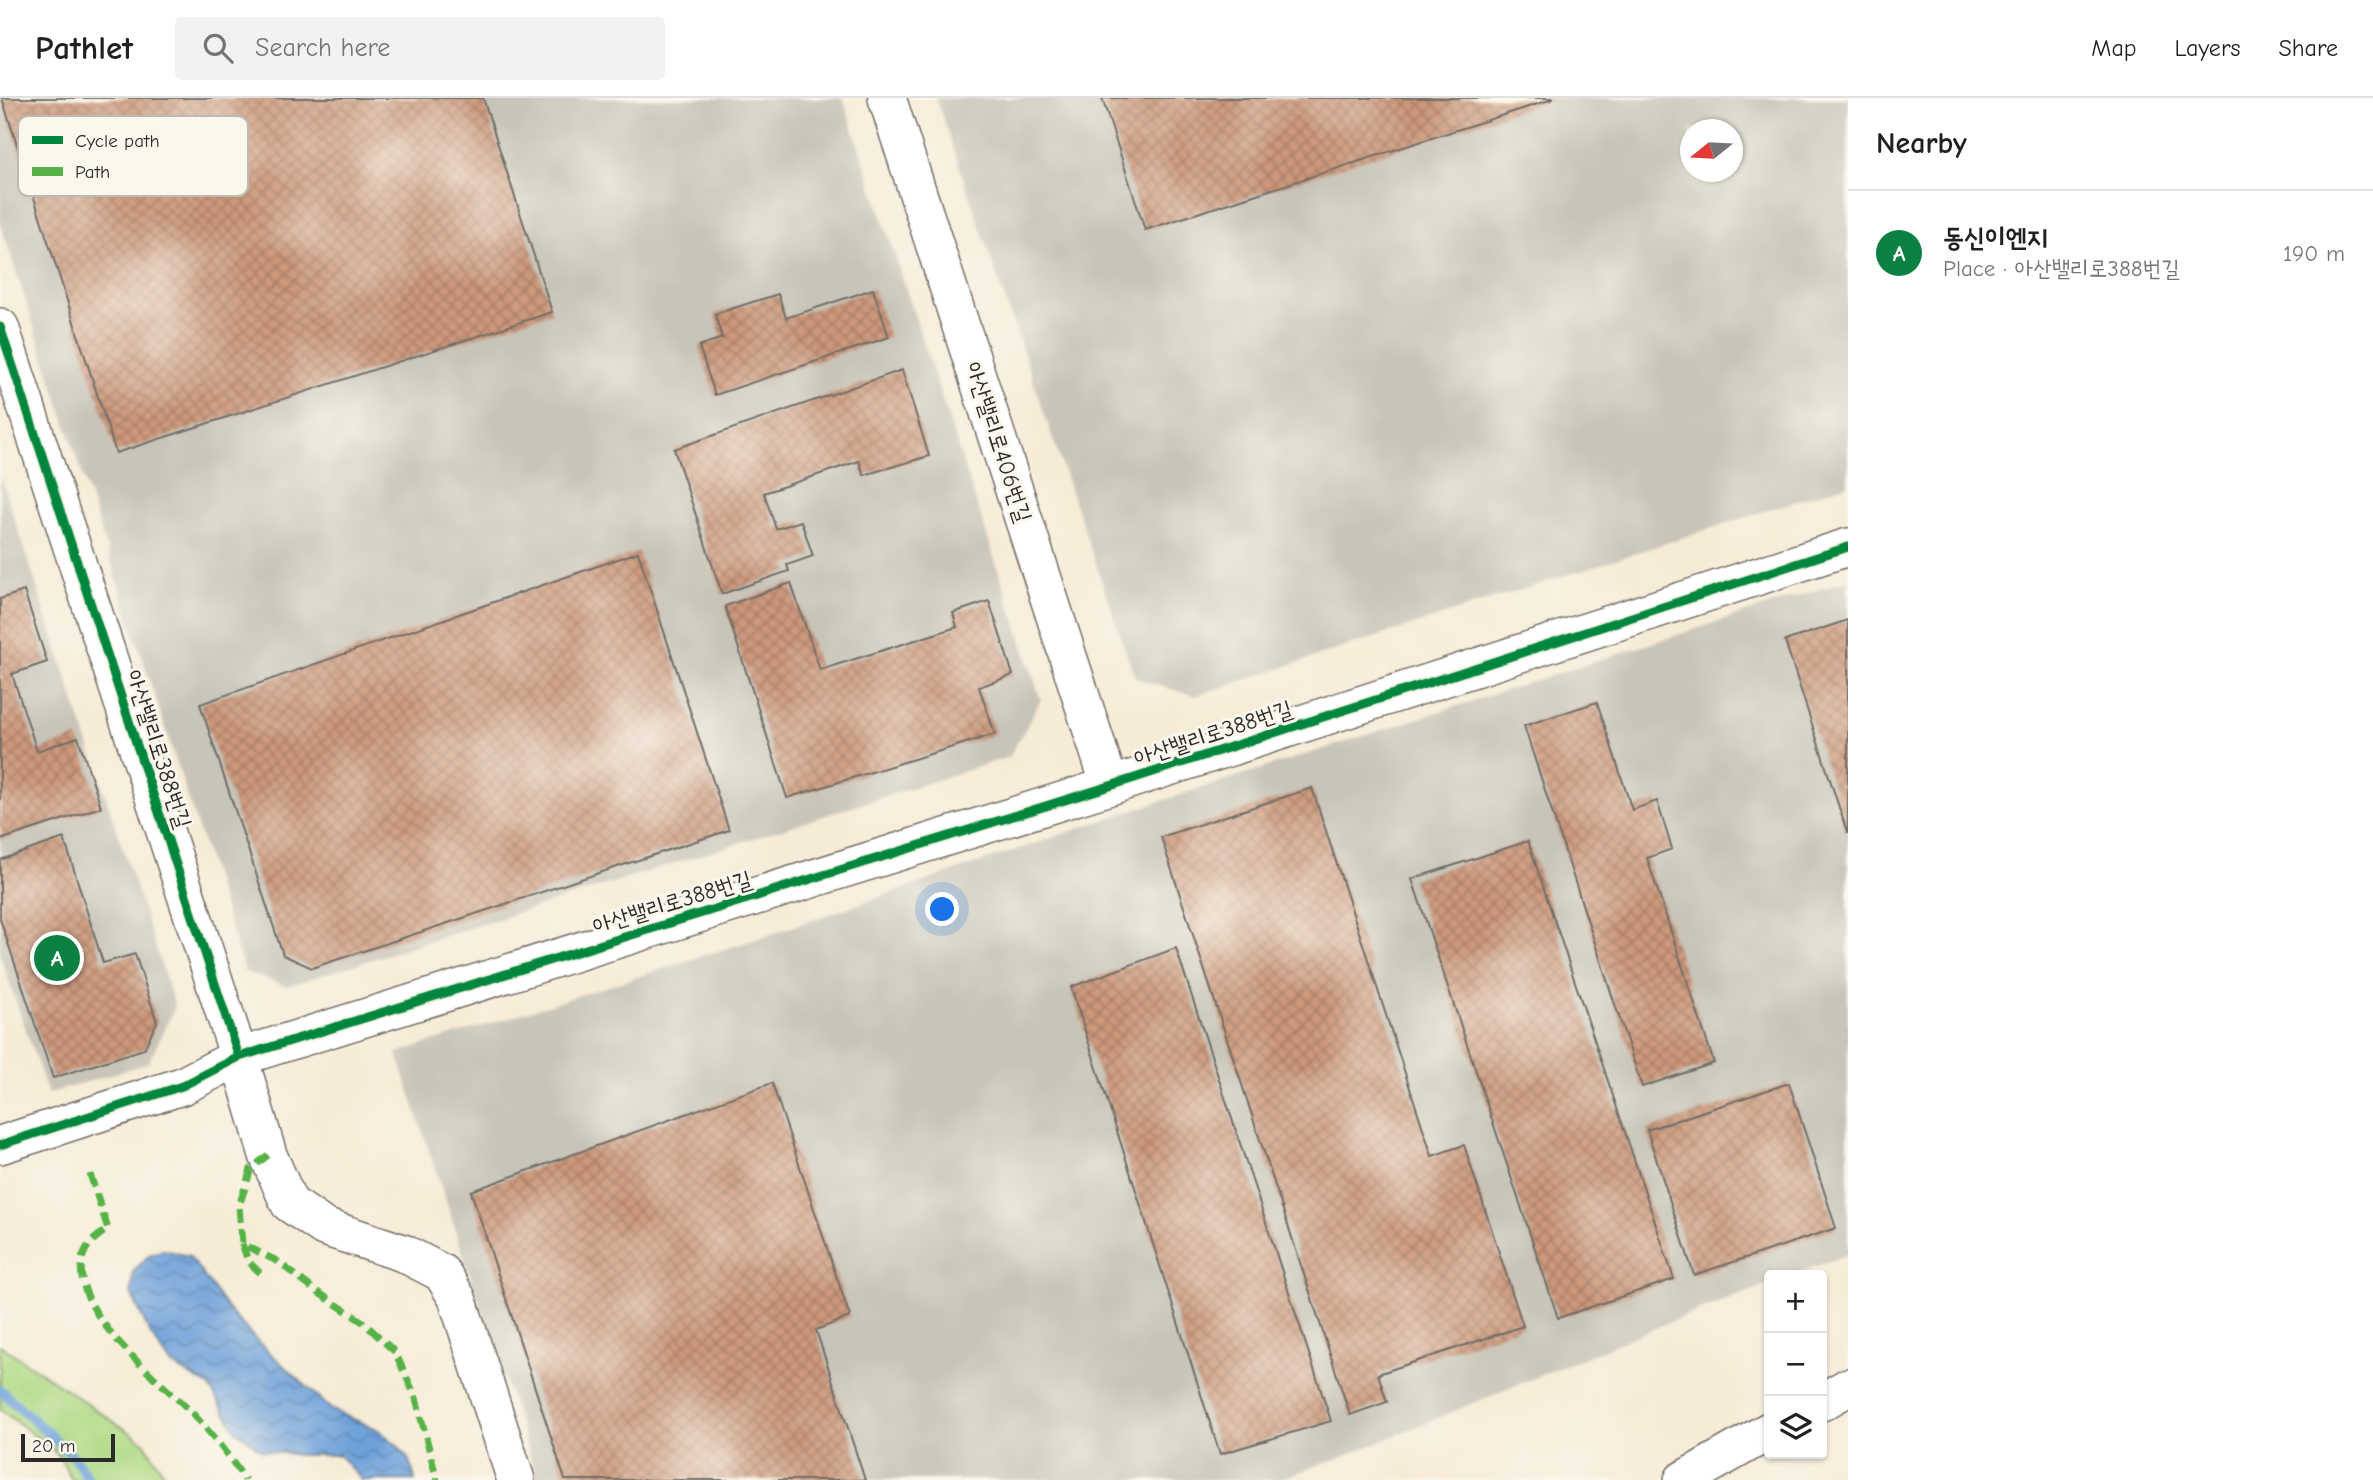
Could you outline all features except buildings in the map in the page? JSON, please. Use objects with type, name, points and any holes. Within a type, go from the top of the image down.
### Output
[{"type":"street","name":"아산밸리로406번길","points":[[887,98],[1110,786]]},
{"type":"street","name":"아산밸리로388번길","points":[[0,327],[239,1057],[1110,786],[1848,547]]},
{"type":"street","points":[[0,1145],[182,1086],[239,1057],[268,1155],[289,1203],[324,1227],[402,1253],[442,1273],[457,1298],[516,1480]]},
{"type":"street","points":[[1827,1399],[1848,1387]]},
{"type":"street","points":[[1682,1480],[1764,1434]]},
{"type":"shaded area","points":[[0,98],[843,98],[1041,700],[1009,757],[287,986],[245,972],[0,222]]},
{"type":"shaded area","points":[[936,98],[1848,98],[1848,484],[1195,696],[1135,678]]},
{"type":"shaded area","points":[[0,475],[175,1007],[148,1063],[48,1094],[0,955]]},
{"type":"shaded area","points":[[1848,580],[1848,1254],[1805,1270],[1764,1270],[1764,1286],[1343,1457],[1275,1480],[538,1480],[397,1053],[766,936],[1124,813]]},
{"type":"green space","points":[[0,1345],[144,1442],[168,1480],[72,1480],[58,1454],[0,1409]]},
{"type":"water","points":[[163,1250],[189,1256],[230,1312],[258,1342],[332,1410],[377,1429],[397,1445],[410,1461],[415,1480],[362,1480],[339,1455],[298,1455],[261,1450],[236,1430],[209,1386],[172,1365],[150,1334],[131,1293],[133,1272],[149,1255]]},
{"type":"waterway","points":[[0,1390],[72,1455],[89,1480]]},
{"type":"marked path","points":[[268,1155],[251,1169],[239,1206],[242,1244],[277,1261],[363,1322],[395,1352],[416,1398],[437,1480]]},
{"type":"marked path","points":[[90,1174],[108,1229],[90,1244],[83,1256],[82,1277],[89,1299],[119,1342],[199,1421],[245,1480]]},
{"type":"marked path","points":[[242,1244],[248,1261],[260,1273]]},
{"type":"cycle path","points":[[0,327],[239,1057]]},
{"type":"cycle path","points":[[0,1145],[182,1086],[239,1057],[1110,786],[1848,547]]},
{"type":"place","name":"동신이엔지","points":[[57,958]]}]
